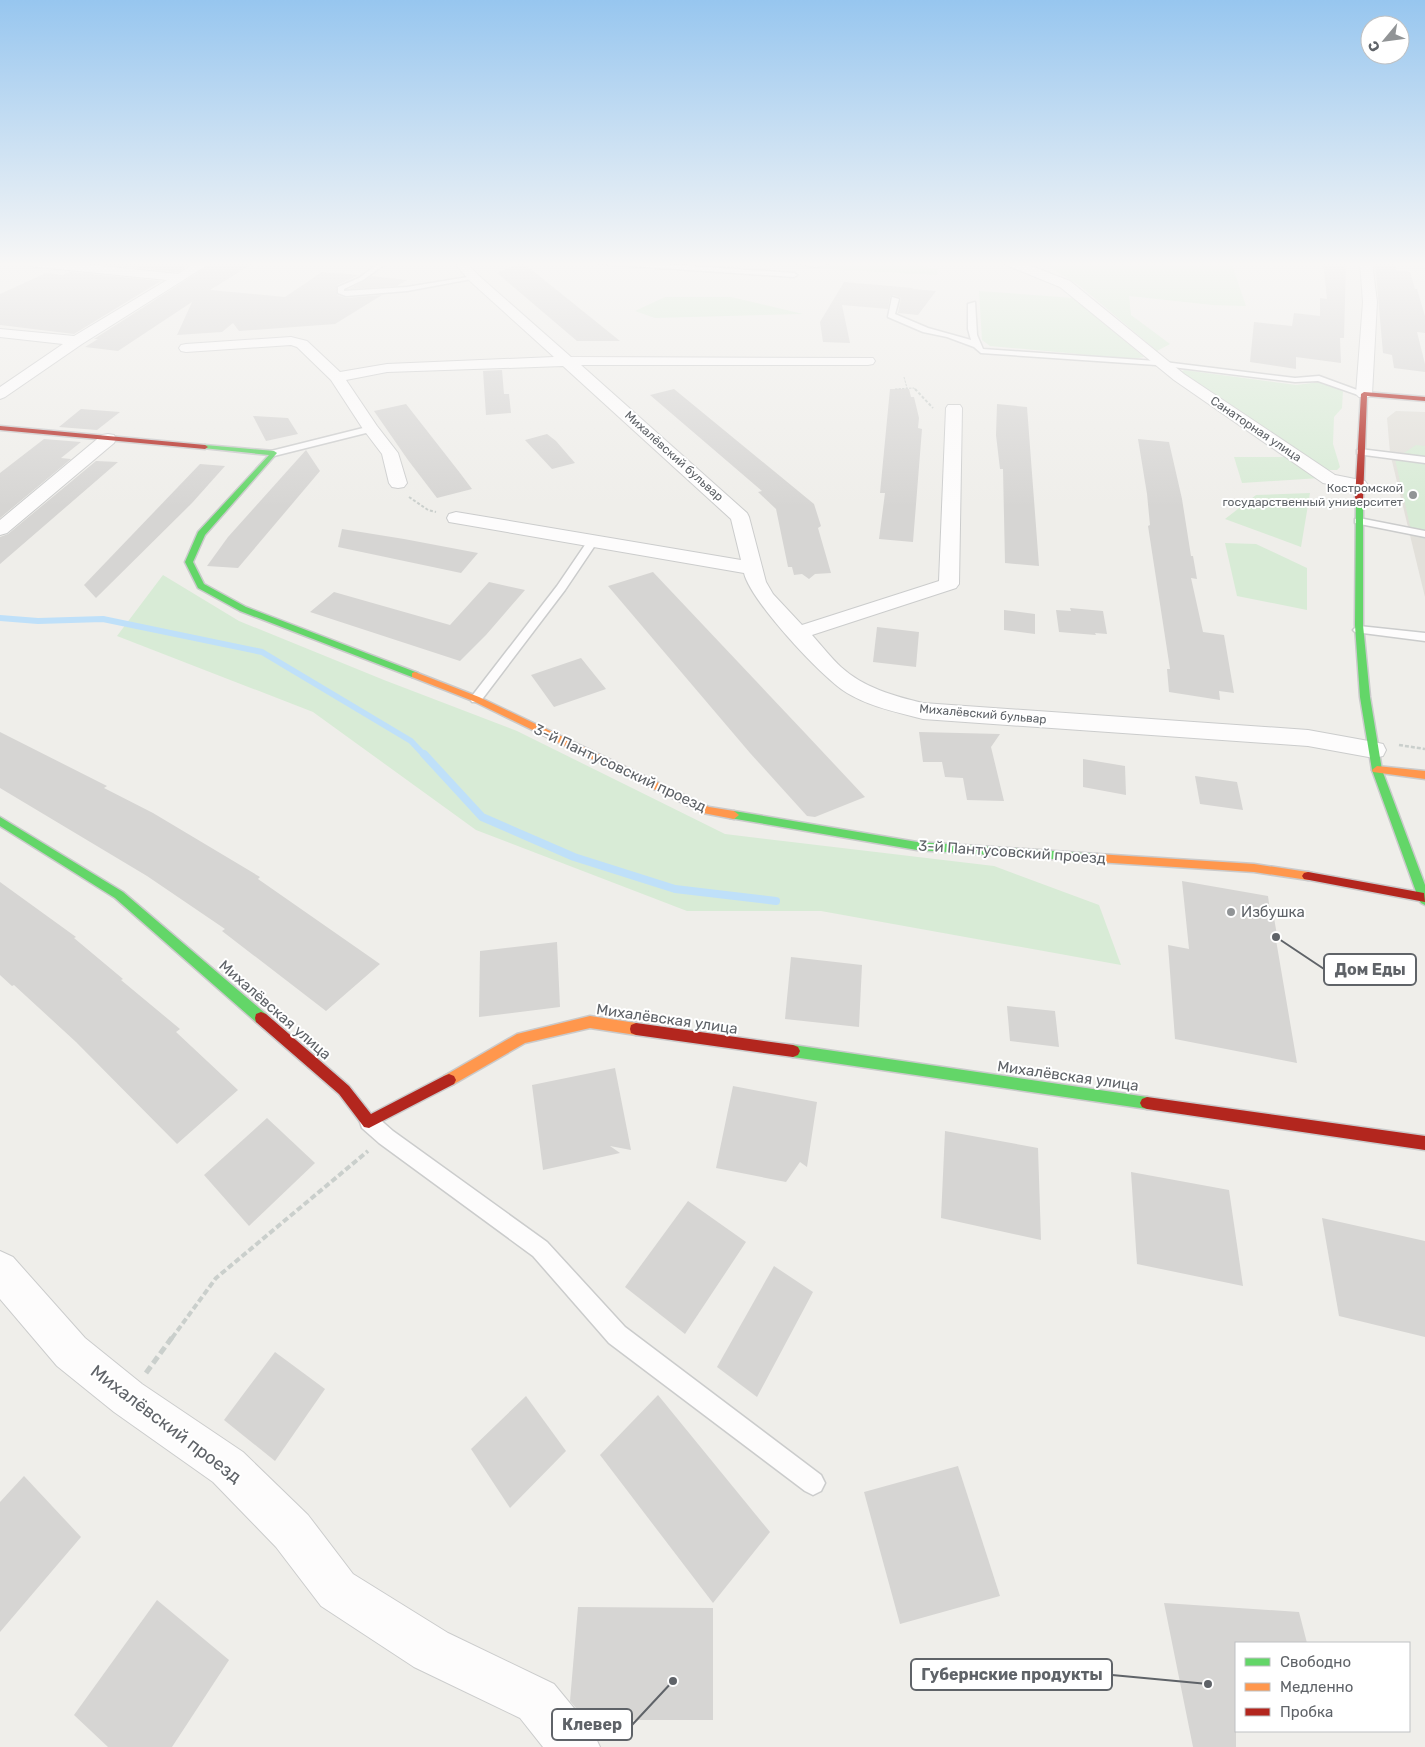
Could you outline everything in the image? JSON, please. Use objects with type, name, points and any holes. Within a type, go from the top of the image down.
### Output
[{"type":"street","points":[[0,394],[73,344]]},
{"type":"street","points":[[186,348],[253,344]]},
{"type":"street","points":[[300,344],[337,377],[371,429],[390,453],[398,483]]},
{"type":"street","name":"Михалёвский бульвар","points":[[549,344],[740,517],[756,582],[765,597],[834,673],[855,688],[882,700],[923,711],[1308,738],[1375,760]]},
{"type":"street","name":"Санаторная улица","points":[[1137,344],[1162,364],[1329,479],[1359,485]]},
{"type":"street","points":[[1367,344],[1359,485],[1359,630],[1375,760],[1425,899]]},
{"type":"street","points":[[337,377],[386,368],[568,361],[868,361]]},
{"type":"street","points":[[1364,394],[1425,398]]},
{"type":"street","points":[[798,633],[949,584],[946,408]]},
{"type":"street","points":[[0,428],[274,453]]},
{"type":"street","points":[[0,529],[108,439]]},
{"type":"street","name":"3-й Пантусовский проезд","points":[[274,453],[201,534],[189,562],[201,586],[243,609],[476,699],[707,810],[917,846],[1254,868],[1425,899]]},
{"type":"street","points":[[456,518],[752,568]]},
{"type":"street","points":[[1375,760],[1425,775]]},
{"type":"street","name":"Михалёвская улица","points":[[0,821],[119,894],[344,1090],[369,1122],[460,1074],[522,1038],[590,1022],[1425,1143]]},
{"type":"street","name":"Михалёвский проезд","points":[[0,1270],[71,1352],[128,1398],[228,1467],[292,1531],[337,1590],[431,1650],[537,1701],[575,1747]]},
{"type":"lane","points":[[972,344],[981,350],[1162,364],[1295,380],[1319,378],[1364,394]]},
{"type":"lane","points":[[274,453],[371,429]]},
{"type":"lane","points":[[1360,452],[1425,460]]},
{"type":"lane","points":[[1359,521],[1425,534]]},
{"type":"lane","points":[[476,699],[561,588],[593,541]]},
{"type":"lane","points":[[1359,630],[1425,637]]},
{"type":"lane","points":[[369,1122],[386,1137],[540,1249],[617,1335],[813,1483]]},
{"type":"path","points":[[904,377],[907,388]]},
{"type":"path","points":[[895,389],[914,388],[930,408],[946,408]]},
{"type":"path","points":[[398,483],[410,497],[428,510],[456,518]]},
{"type":"path","points":[[1406,746],[1425,749]]},
{"type":"path","points":[[128,1398],[216,1278],[386,1137]]},
{"type":"shaded area","name":"Костромской государственный университет","points":[[1396,411],[1425,412],[1425,597],[1390,453],[1387,418]]},
{"type":"green space","points":[[987,344],[1128,344],[1144,357],[1133,359],[990,346]]},
{"type":"green space","points":[[1148,344],[1170,344],[1157,351]]},
{"type":"green space","points":[[1184,370],[1296,385],[1320,382],[1341,388],[1343,390],[1342,408],[1334,417],[1333,444],[1340,467],[1337,470],[1326,470],[1180,373]]},
{"type":"green space","points":[[1416,445],[1425,446],[1425,532],[1411,530],[1395,459]]},
{"type":"green space","points":[[1234,457],[1287,457],[1320,478],[1242,483]]},
{"type":"green space","points":[[1310,493],[1301,547],[1225,519],[1256,495]]},
{"type":"green space","points":[[1225,543],[1256,544],[1307,568],[1307,610],[1237,596]]},
{"type":"green space","points":[[163,575],[239,621],[384,680],[517,731],[725,834],[994,866],[1099,905],[1121,965],[821,911],[687,911],[476,830],[313,712],[117,636]]},
{"type":"building","points":[[91,344],[129,344],[118,351],[85,347]]},
{"type":"building","points":[[1252,344],[1340,344],[1341,363],[1296,357],[1296,369],[1250,362]]},
{"type":"building","points":[[1382,344],[1420,344],[1425,372],[1394,368],[1392,355],[1383,353]]},
{"type":"building","points":[[502,370],[504,394],[509,394],[511,413],[486,415],[483,371]]},
{"type":"building","points":[[674,389],[814,504],[821,526],[818,528],[831,573],[815,574],[809,579],[802,574],[794,575],[792,567],[788,567],[776,509],[758,492],[762,491],[650,395]]},
{"type":"building","points":[[890,389],[909,389],[911,397],[914,397],[919,418],[918,428],[922,429],[913,542],[879,539],[885,493],[880,493]]},
{"type":"building","points":[[406,404],[472,489],[437,498],[374,411]]},
{"type":"building","points":[[997,404],[1027,407],[1039,566],[1005,563],[1003,469],[1000,469],[996,435]]},
{"type":"building","points":[[81,409],[120,412],[97,430],[59,427]]},
{"type":"building","points":[[253,416],[288,418],[298,434],[266,441]]},
{"type":"building","points":[[547,434],[556,441],[575,463],[552,469],[525,440]]},
{"type":"building","points":[[44,439],[81,442],[61,458],[71,459],[0,518],[0,473]]},
{"type":"building","points":[[1138,439],[1169,442],[1182,499],[1191,556],[1193,556],[1197,579],[1191,578],[1203,632],[1224,635],[1234,693],[1219,691],[1220,700],[1169,692],[1167,669],[1170,669],[1148,526],[1150,525],[1147,494]]},
{"type":"building","points":[[306,450],[320,471],[238,568],[207,566],[228,537]]},
{"type":"building","points":[[96,461],[118,462],[0,564],[0,537],[8,534]]},
{"type":"building","points":[[200,464],[225,466],[192,503],[96,598],[84,585]]},
{"type":"building","points":[[342,529],[478,553],[461,573],[338,547]]},
{"type":"building","points":[[653,572],[865,797],[815,817],[807,816],[750,753],[608,586]]},
{"type":"building","points":[[489,582],[525,590],[486,635],[460,661],[310,612],[334,592],[450,625]]},
{"type":"building","points":[[1070,608],[1103,611],[1107,634],[1059,632],[1056,610],[1071,611]]},
{"type":"building","points":[[1004,610],[1035,614],[1035,634],[1004,630]]},
{"type":"building","points":[[877,627],[919,632],[916,667],[873,662]]},
{"type":"building","points":[[581,658],[606,689],[554,707],[531,675]]},
{"type":"building","points":[[0,732],[107,786],[104,788],[153,813],[260,877],[258,879],[380,964],[326,1011],[222,931],[225,929],[147,876],[0,788]]},
{"type":"building","points":[[919,732],[1000,734],[991,747],[1004,801],[967,800],[963,778],[945,777],[942,762],[923,762]]},
{"type":"building","points":[[1083,759],[1125,766],[1126,795],[1083,787]]},
{"type":"building","points":[[1195,776],[1237,782],[1243,810],[1200,804]]},
{"type":"building","points":[[1182,881],[1268,896],[1270,911],[1273,912],[1297,1063],[1175,1039],[1168,945],[1189,949]]},
{"type":"building","points":[[0,882],[76,937],[74,938],[123,979],[121,980],[180,1029],[176,1032],[238,1090],[177,1144],[76,1042],[14,985],[12,986],[0,975]]},
{"type":"building","points":[[557,942],[560,1007],[479,1017],[480,951]]},
{"type":"building","points":[[791,957],[862,965],[859,1027],[785,1019]]},
{"type":"building","points":[[1007,1006],[1055,1011],[1059,1047],[1010,1041]]},
{"type":"building","points":[[615,1068],[631,1150],[610,1146],[620,1153],[543,1170],[532,1085]]},
{"type":"building","points":[[733,1086],[817,1102],[807,1167],[800,1162],[786,1182],[716,1168]]},
{"type":"building","points":[[267,1118],[315,1163],[249,1226],[204,1175]]},
{"type":"building","points":[[945,1131],[1038,1148],[1041,1240],[941,1218]]},
{"type":"building","points":[[1131,1172],[1229,1190],[1243,1286],[1137,1264]]},
{"type":"building","points":[[688,1201],[746,1242],[685,1334],[625,1287]]},
{"type":"building","points":[[1322,1218],[1425,1241],[1425,1337],[1339,1316]]},
{"type":"building","points":[[774,1266],[813,1292],[757,1397],[717,1367]]},
{"type":"building","points":[[275,1352],[325,1389],[275,1461],[224,1420]]},
{"type":"building","points":[[658,1395],[770,1532],[713,1603],[600,1455]]},
{"type":"building","points":[[526,1396],[566,1451],[510,1508],[471,1449]]},
{"type":"building","points":[[958,1466],[1000,1596],[900,1624],[864,1492]]},
{"type":"building","points":[[24,1476],[81,1537],[0,1632],[0,1502]]},
{"type":"building","points":[[157,1600],[229,1660],[172,1747],[108,1747],[74,1715]]},
{"type":"building","points":[[1164,1603],[1299,1612],[1307,1642],[1235,1642],[1236,1747],[1193,1747]]},
{"type":"building","points":[[578,1607],[713,1608],[713,1720],[586,1720],[570,1701]]},
{"type":"waterway","points":[[0,618],[38,621],[103,619],[262,652],[411,741],[425,756]]},
{"type":"waterway","points":[[424,754],[482,817],[574,857],[675,889],[776,901]]},
{"type":"traffic: fast","points":[[205,447],[274,453],[201,534],[189,562],[201,586],[243,609],[415,675]]},
{"type":"traffic: fast","points":[[1359,499],[1359,625],[1365,697],[1377,770],[1425,900]]},
{"type":"traffic: fast","points":[[734,815],[917,846],[1097,858]]},
{"type":"traffic: fast","points":[[0,821],[119,895],[261,1018]]},
{"type":"traffic: fast","points":[[793,1051],[1147,1103]]},
{"type":"traffic: slow","points":[[415,675],[476,699],[707,810],[734,815]]},
{"type":"traffic: slow","points":[[1377,770],[1425,775]]},
{"type":"traffic: slow","points":[[1097,858],[1254,868],[1308,876]]},
{"type":"traffic: slow","points":[[449,1080],[522,1038],[590,1022],[636,1029]]},
{"type":"traffic: jam","points":[[1359,499],[1364,394],[1425,399]]},
{"type":"traffic: jam","points":[[0,428],[205,447]]},
{"type":"traffic: jam","points":[[1308,876],[1424,898]]},
{"type":"traffic: jam","points":[[261,1018],[344,1090],[369,1122],[449,1080]]},
{"type":"traffic: jam","points":[[636,1029],[793,1051]]},
{"type":"traffic: jam","points":[[1147,1103],[1425,1143]]},
{"type":"place","name":"Костромской государственный университет","points":[[1413,495]]},
{"type":"place","name":"Избушка","points":[[1231,912]]},
{"type":"place","name":"Дом Еды","points":[[1276,937]]},
{"type":"place","name":"Клевер","points":[[673,1681]]},
{"type":"place","name":"Губернские продукты","points":[[1208,1684]]}]
